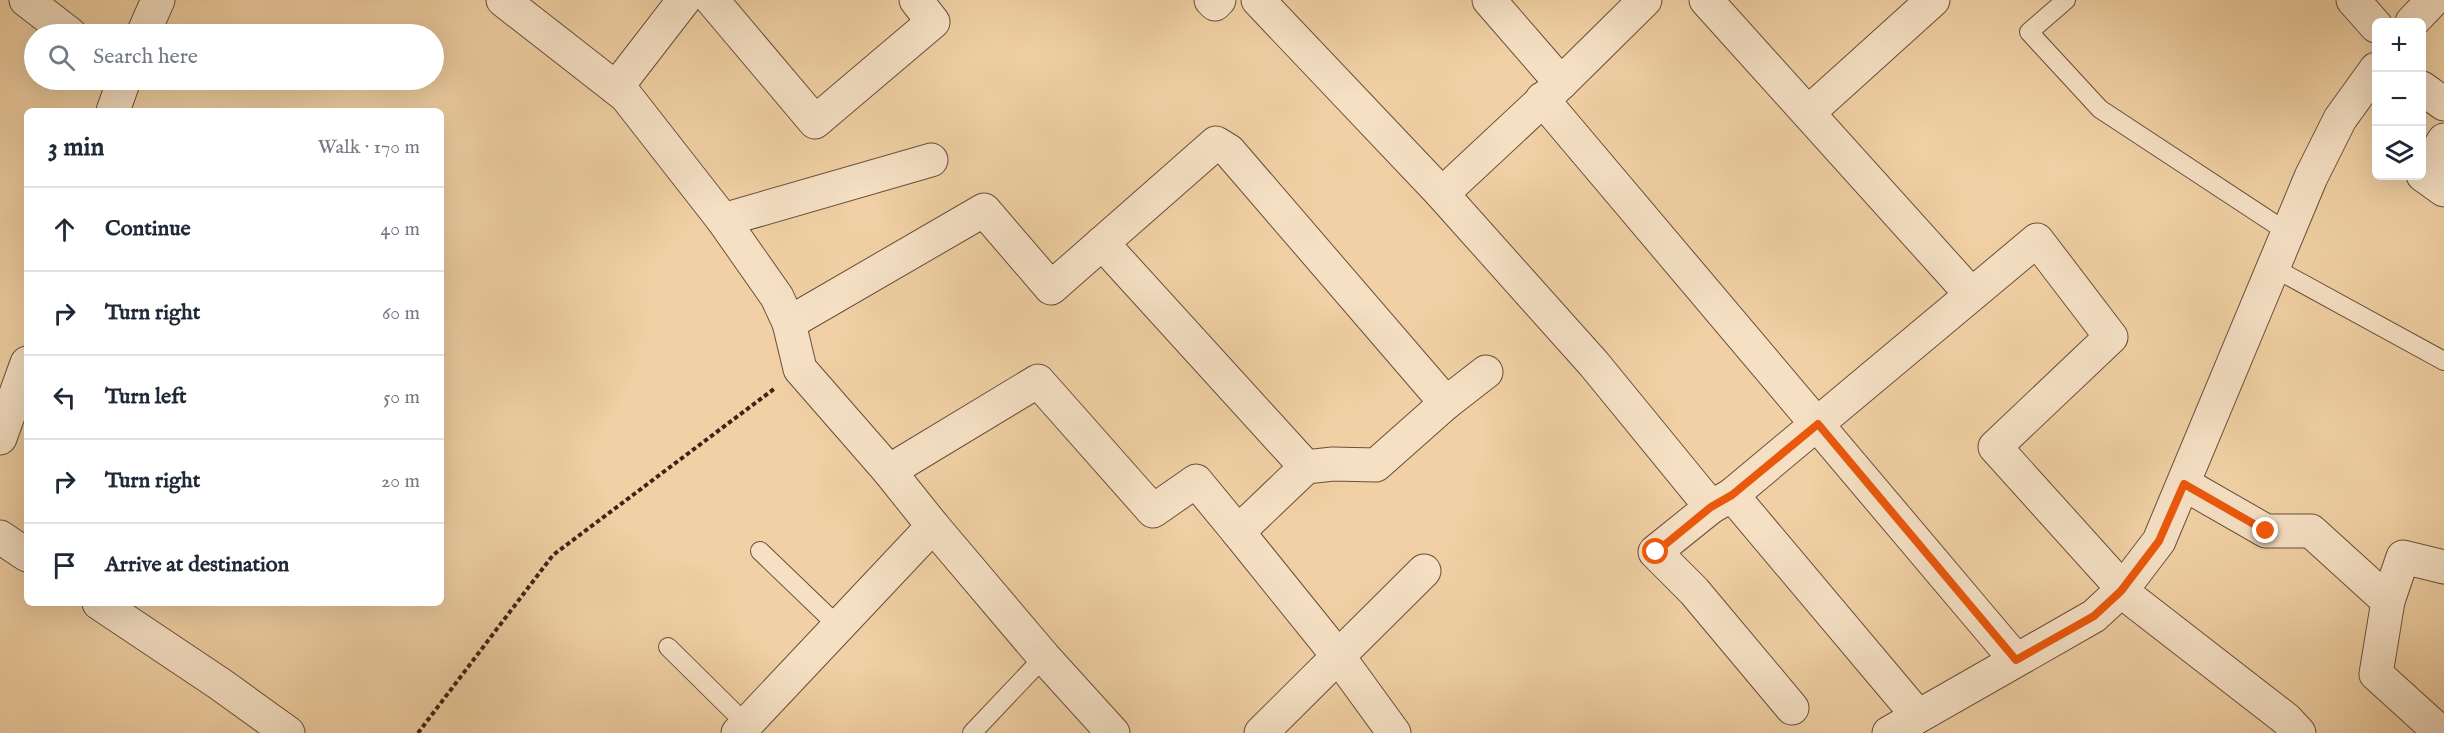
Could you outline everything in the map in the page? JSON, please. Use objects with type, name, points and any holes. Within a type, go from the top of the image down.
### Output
[{"type":"street","points":[[26,0],[57,24]]},
{"type":"street","points":[[147,24],[158,0]]},
{"type":"street","points":[[503,0],[626,96],[723,220],[777,297],[789,322],[800,369],[889,471],[1044,657],[1113,733]]},
{"type":"street","points":[[616,88],[684,0]]},
{"type":"street","points":[[712,0],[815,122],[933,22],[916,0]]},
{"type":"street","points":[[1211,0],[1215,4],[1220,0]]},
{"type":"street","points":[[1258,0],[1442,194],[1594,364],[1918,716]]},
{"type":"street","points":[[1489,0],[1551,91],[1818,424],[2016,660]]},
{"type":"street","points":[[1442,194],[1645,0]]},
{"type":"street","points":[[1706,0],[1971,294]]},
{"type":"street","points":[[1809,112],[1933,0]]},
{"type":"street","points":[[2353,0],[2372,21]]},
{"type":"street","points":[[2416,18],[2433,0]]},
{"type":"street","points":[[1889,733],[2094,616],[2117,585],[2159,541],[2311,177],[2340,119],[2374,72]]},
{"type":"street","points":[[114,108],[120,90]]},
{"type":"street","points":[[2426,91],[2444,104]]},
{"type":"street","points":[[2444,140],[2423,175],[2444,190]]},
{"type":"street","points":[[789,322],[984,210],[1051,288],[1216,143],[1229,151],[1446,403]]},
{"type":"street","points":[[723,220],[932,160]]},
{"type":"street","points":[[1792,708],[1694,591],[1656,552],[1818,424],[2037,240],[2111,337],[1995,447],[2117,585],[2286,719],[2299,733]]},
{"type":"street","points":[[1102,243],[1306,467]]},
{"type":"street","points":[[0,438],[17,365]]},
{"type":"street","points":[[1238,532],[1306,467],[1333,464],[1376,465],[1446,403],[1486,372]]},
{"type":"street","points":[[889,471],[1038,381],[1153,511],[1196,481],[1338,656],[1394,733]]},
{"type":"street","points":[[2184,484],[2266,531],[2311,531],[2388,601]]},
{"type":"street","points":[[742,729],[837,625],[933,526]]},
{"type":"street","points":[[0,537],[24,553]]},
{"type":"street","points":[[2441,733],[2376,675],[2388,601],[2403,557],[2444,567]]},
{"type":"street","points":[[1261,733],[1424,571]]},
{"type":"street","points":[[103,606],[220,684],[288,733]]},
{"type":"lane","points":[[2066,0],[2029,32],[2100,109],[2288,232]]},
{"type":"lane","points":[[2274,268],[2444,361]]},
{"type":"lane","points":[[760,551],[837,625]]},
{"type":"lane","points":[[668,647],[742,729]]},
{"type":"lane","points":[[972,733],[1044,657]]},
{"type":"path","points":[[417,733],[553,555],[800,369]]},
{"type":"route","points":[[1656,552],[1711,507],[1732,495],[1818,424],[2016,660],[2094,616],[2121,591],[2159,541],[2184,484],[2266,531]]}]
